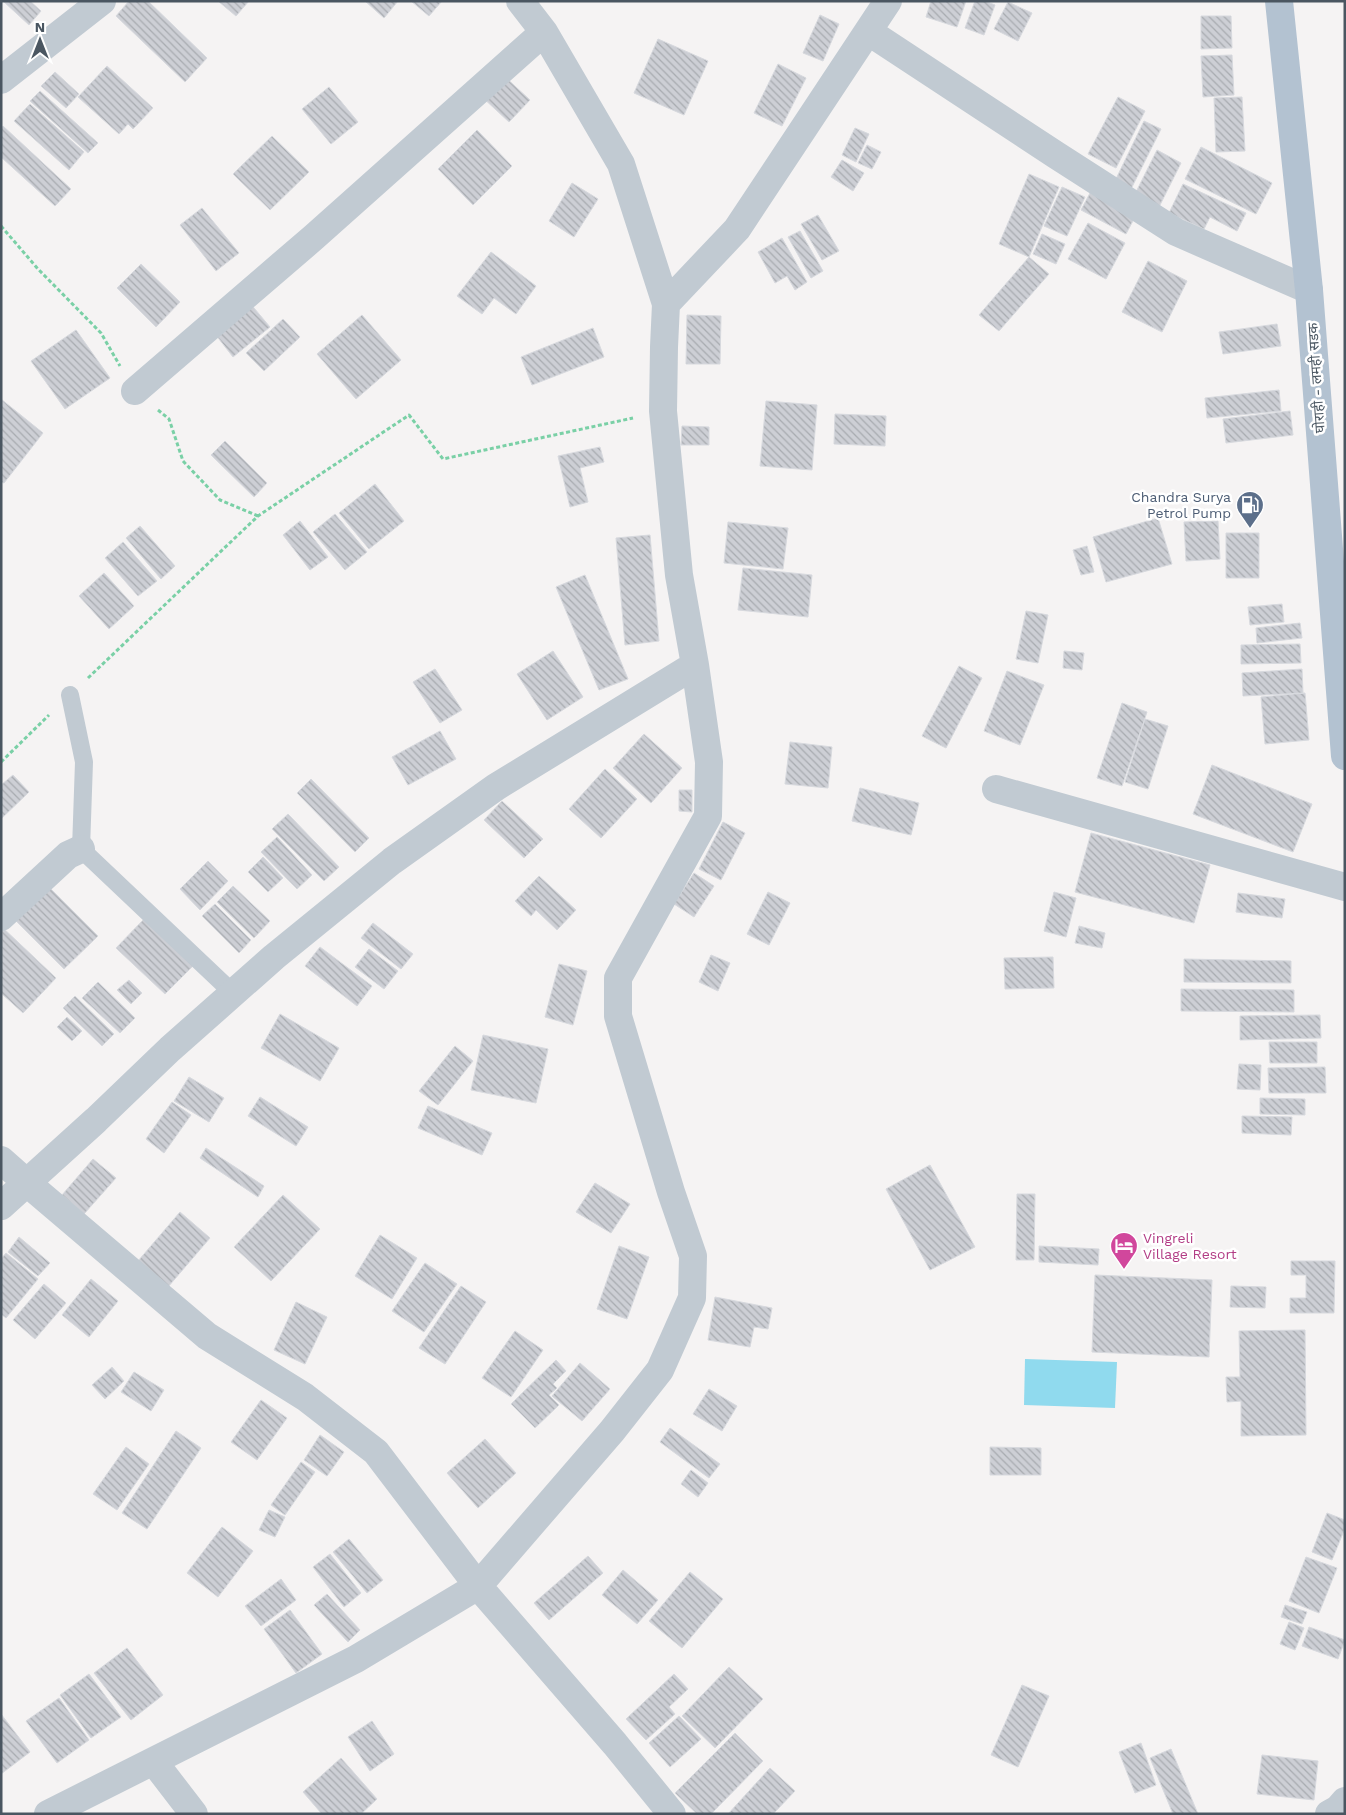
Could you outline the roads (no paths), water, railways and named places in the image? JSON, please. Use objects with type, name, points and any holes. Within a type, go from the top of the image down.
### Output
[{"type":"main road","name":"घोराही - लमही सडक","points":[[1279,1],[1309,290],[1345,756]]},
{"type":"street","points":[[1,80],[102,1]]},
{"type":"street","points":[[48,1814],[356,1659],[478,1586],[612,1431],[660,1370],[692,1298],[693,1256],[671,1192],[618,1016],[618,978],[708,816],[709,762],[695,665],[678,575],[663,411],[666,304],[621,164],[544,32],[520,1]]},
{"type":"street","points":[[666,304],[737,229],[888,1]]},
{"type":"street","points":[[135,391],[314,237],[544,32]]},
{"type":"street","points":[[869,32],[1056,156],[1176,232],[1309,290]]},
{"type":"street","points":[[1,1206],[233,993],[274,957],[392,861],[496,787],[695,665]]},
{"type":"street","points":[[996,789],[1345,887]]},
{"type":"street","points":[[1,917],[68,855],[81,849]]},
{"type":"street","points":[[1,1160],[207,1336],[305,1397],[376,1452],[478,1586],[616,1744],[672,1814]]},
{"type":"street","points":[[154,1762],[194,1814]]},
{"type":"street","points":[[1329,1814],[1338,1809],[1345,1801]]},
{"type":"lane","points":[[70,695],[84,762],[81,849],[233,993]]},
{"type":"water","points":[[1025,1359],[1117,1362],[1115,1408],[1024,1405]]},
{"type":"place","name":"Chandra Surya Petrol Pump","points":[[1250,529]]},
{"type":"place","name":"Vingreli Village Resort","points":[[1124,1270]]}]
